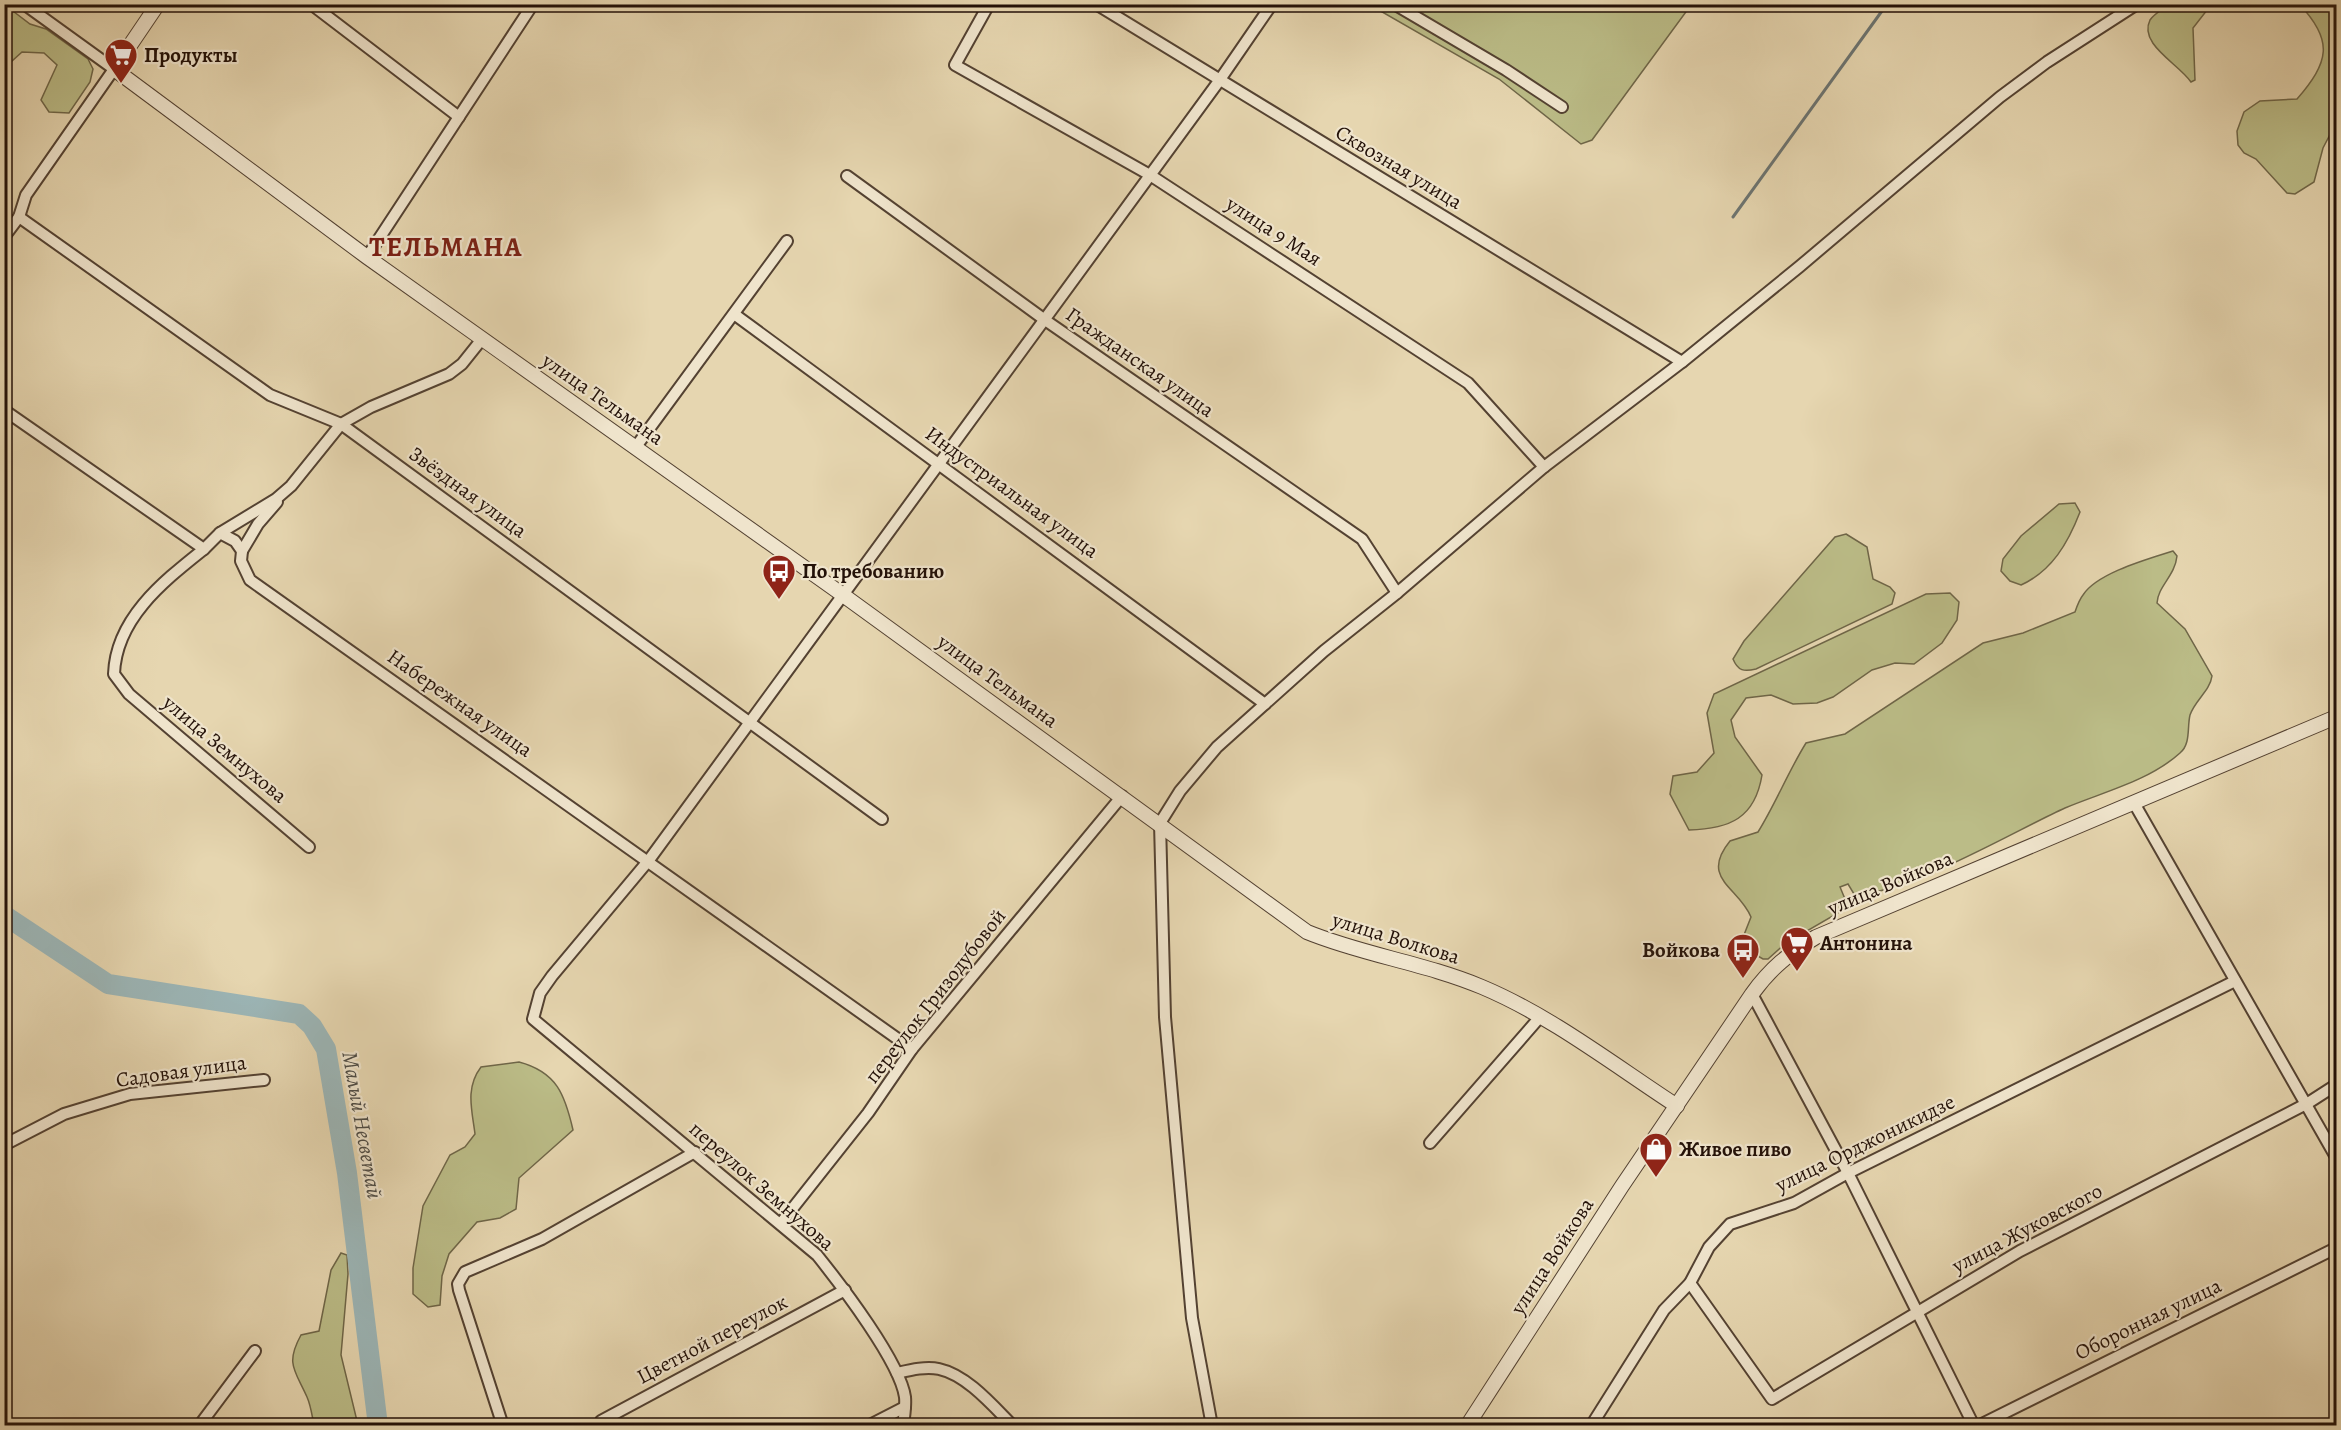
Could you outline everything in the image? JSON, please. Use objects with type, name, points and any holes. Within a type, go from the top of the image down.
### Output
[{"type":"street","name":"улица Тельмана","points":[[24,4],[367,257],[1160,823]]},
{"type":"street","points":[[4,237],[19,217],[26,195],[158,4]]},
{"type":"street","points":[[311,4],[459,117]]},
{"type":"street","points":[[367,257],[533,4]]},
{"type":"street","name":"улица 9 Мая","points":[[989,4],[955,65],[1150,176],[1468,383],[1544,467]]},
{"type":"street","name":"Сквозная улица","points":[[1096,4],[1682,362]]},
{"type":"street","points":[[649,860],[1150,176],[1272,4]]},
{"type":"street","points":[[1394,4],[1506,70],[1562,107]]},
{"type":"street","points":[[1212,1425],[1192,1318],[1168,1051],[1160,823],[1180,792],[1210,755],[1324,651],[1397,593],[1544,467],[1682,362],[2000,97],[2056,56],[2137,4]]},
{"type":"street","name":"Гражданская улица","points":[[847,176],[1045,320],[1362,539],[1397,593]]},
{"type":"street","name":"Звёздная улица","points":[[19,217],[270,395],[341,424],[882,819]]},
{"type":"street","points":[[635,448],[786,242]]},
{"type":"street","name":"Индустриальная улица","points":[[734,315],[1265,704]]},
{"type":"street","points":[[220,533],[235,541],[242,551],[258,524],[341,424],[371,407],[449,374],[462,363],[482,339]]},
{"type":"street","points":[[4,410],[204,549],[220,533],[276,500],[291,486]]},
{"type":"street","name":"улица Земнухова","points":[[204,549],[155,589],[141,607],[117,650],[114,674],[116,680],[309,847]]},
{"type":"street","name":"Набережная улица","points":[[242,551],[241,561],[250,580],[649,860],[912,1049]]},
{"type":"street","name":"улица Войкова","points":[[1467,1425],[1752,994],[1770,970],[1792,951],[1816,937],[2337,717]]},
{"type":"street","name":"переулок Гризодубовой","points":[[781,1223],[868,1113],[912,1049],[1122,796]]},
{"type":"street","points":[[2134,803],[2337,1157]]},
{"type":"street","name":"улица Волкова","points":[[1160,823],[1307,932],[1340,946],[1482,987],[1540,1017],[1677,1106]]},
{"type":"street","name":"переулок Земнухова","points":[[649,860],[552,976],[540,993],[532,1019],[817,1255],[845,1290],[897,1372],[905,1407],[903,1425]]},
{"type":"street","name":"улица Орджоникидзе","points":[[1591,1425],[1664,1310],[1690,1283],[1709,1247],[1730,1224],[1794,1203],[1848,1173],[2235,981]]},
{"type":"street","points":[[1752,994],[1848,1173],[1976,1425]]},
{"type":"street","points":[[1430,1143],[1540,1017]]},
{"type":"street","name":"Садовая улица","points":[[4,1145],[64,1114],[130,1094],[264,1080]]},
{"type":"street","name":"улица Жуковского","points":[[1690,1283],[1772,1399],[1918,1310],[2066,1227],[2308,1103],[2337,1084]]},
{"type":"street","points":[[503,1425],[459,1290],[461,1276],[465,1272],[542,1239],[695,1152]]},
{"type":"street","name":"Оборонная улица","points":[[1976,1425],[2337,1248]]},
{"type":"street","name":"Цветной переулок","points":[[603,1425],[601,1421],[845,1290]]},
{"type":"street","points":[[199,1425],[255,1351]]},
{"type":"street","points":[[897,1372],[939,1369],[959,1378],[1012,1425]]},
{"type":"street","points":[[868,1425],[905,1407]]},
{"type":"green space","points":[[5,5],[30,24],[46,29],[88,59],[93,69],[90,82],[69,113],[49,112],[41,100],[57,65],[44,53],[22,52],[11,62],[5,74]]},
{"type":"green space","points":[[1370,5],[1691,5],[1592,140],[1581,144],[1499,79]]},
{"type":"green space","points":[[2168,5],[2211,5],[2193,28],[2195,80],[2191,82],[2162,53],[2150,37],[2148,29],[2150,20]]},
{"type":"green space","points":[[2300,5],[2336,5],[2336,123],[2323,148],[2314,182],[2295,194],[2287,193],[2256,159],[2244,153],[2238,145],[2237,131],[2244,112],[2260,101],[2297,99],[2316,74],[2323,52],[2322,41],[2311,18]]},
{"type":"green space","points":[[2075,503],[2080,512],[2058,555],[2042,572],[2021,585],[2010,581],[2001,571],[2003,559],[2021,536],[2059,504]]},
{"type":"green space","points":[[1846,534],[1867,547],[1873,579],[1890,587],[1895,593],[1892,604],[1756,669],[1739,668],[1733,659],[1744,641],[1835,537]]},
{"type":"green space","points":[[2173,551],[2177,556],[2176,563],[2160,591],[2157,603],[2185,629],[2212,676],[2190,715],[2186,745],[2180,753],[2168,763],[2140,778],[2065,808],[1929,874],[1875,892],[1854,894],[1848,884],[1840,887],[1845,899],[1838,913],[1786,943],[1768,959],[1763,959],[1742,947],[1742,940],[1751,917],[1720,874],[1719,865],[1722,854],[1730,841],[1758,832],[1806,743],[1845,734],[1983,643],[2023,633],[2075,612],[2083,595],[2099,580],[2124,568]]},
{"type":"green space","points":[[1950,593],[1959,602],[1957,620],[1942,643],[1914,664],[1895,663],[1872,670],[1833,697],[1817,703],[1793,704],[1771,695],[1746,698],[1731,720],[1735,737],[1762,775],[1759,790],[1747,811],[1738,818],[1717,827],[1689,830],[1670,794],[1673,776],[1697,772],[1714,753],[1707,713],[1714,694],[1926,594]]},
{"type":"green space","points":[[519,1062],[532,1066],[551,1079],[567,1106],[573,1130],[519,1178],[516,1209],[500,1218],[477,1222],[449,1254],[442,1276],[440,1305],[428,1307],[413,1294],[413,1268],[423,1206],[450,1155],[465,1147],[475,1134],[471,1091],[481,1067]]},
{"type":"green space","points":[[341,1253],[347,1255],[348,1274],[341,1355],[358,1425],[314,1425],[308,1400],[294,1367],[294,1353],[301,1335],[319,1331],[331,1270]]},
{"type":"waterway","points":[[1733,217],[1887,4]]},
{"type":"waterway","name":"Малый Несветай","points":[[4,915],[108,984],[299,1014],[312,1026],[326,1049],[347,1173],[378,1426]]},
{"type":"place","name":"Продукты","points":[[121,84]]},
{"type":"place","name":"По требованию","points":[[779,600]]},
{"type":"place","name":"Антонина","points":[[1797,972]]},
{"type":"place","name":"Войкова","points":[[1743,979]]},
{"type":"place","name":"Живое пиво","points":[[1656,1178]]},
{"type":"district","name":"ТЕЛЬМАНА","points":[[446,247]]}]
